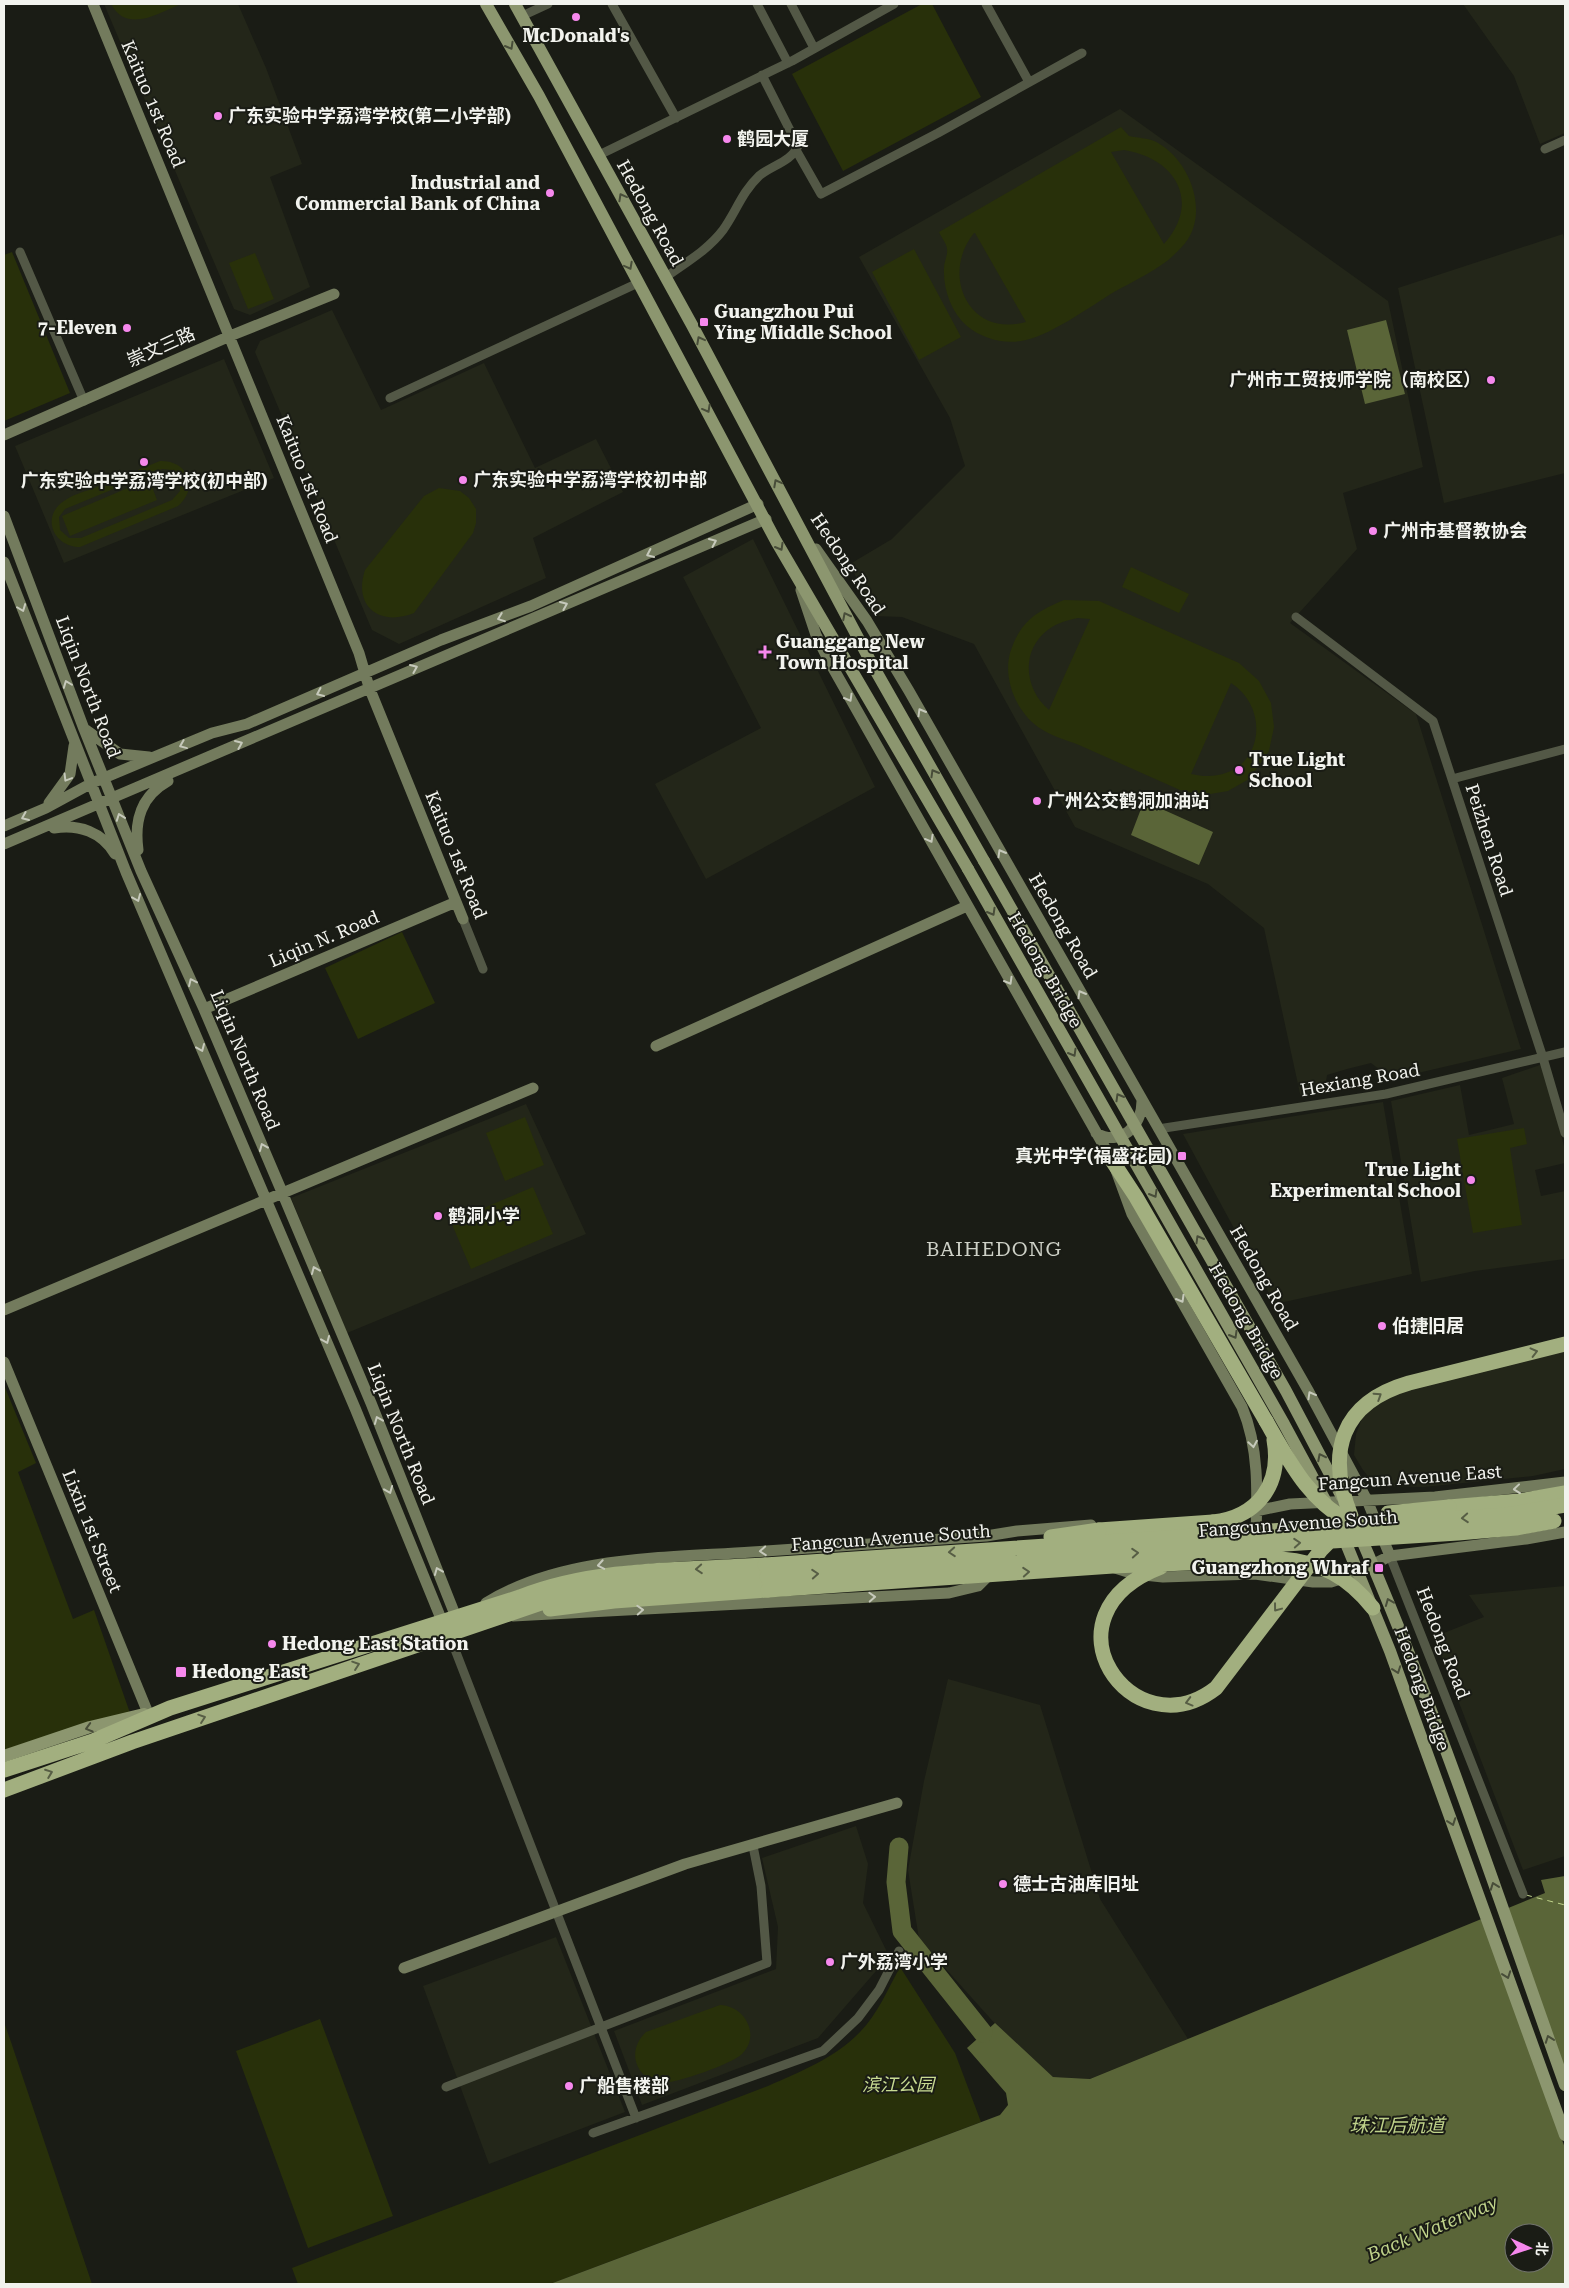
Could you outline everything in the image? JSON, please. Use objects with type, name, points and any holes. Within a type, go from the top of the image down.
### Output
[{"type":"highway","points":[[1113,1162],[1185,1279],[1301,1482],[1332,1511],[1366,1530],[1394,1535],[1516,1528],[1559,1520]]},
{"type":"highway","points":[[1351,1516],[1339,1477],[1339,1452],[1347,1428],[1357,1413],[1370,1401],[1383,1392],[1399,1386],[1565,1344]]},
{"type":"highway","points":[[974,1551],[1082,1532],[1213,1522],[1234,1518],[1256,1504],[1266,1492],[1273,1477],[1276,1462],[1275,1446],[1266,1420]]},
{"type":"highway","points":[[1315,1528],[1386,1514],[1519,1501],[1565,1493]]},
{"type":"highway","points":[[1315,1528],[1506,1515],[1565,1505]]},
{"type":"highway","points":[[1173,1563],[1141,1576],[1120,1591],[1110,1605],[1101,1631],[1105,1659],[1120,1683],[1142,1699],[1165,1705],[1193,1702],[1216,1688],[1325,1545],[1344,1531],[1376,1524]]},
{"type":"highway","name":"Fangcun Avenue South","points":[[4,1790],[449,1624],[474,1611],[548,1586],[578,1580],[767,1577],[974,1551],[1315,1528]]},
{"type":"highway","name":"Fangcun Avenue South","points":[[170,1708],[449,1624],[504,1617],[550,1600],[581,1592],[767,1577],[1415,1535]]},
{"type":"highway","points":[[767,1577],[1271,1559],[1299,1562],[1325,1570],[1348,1581],[1373,1608]]},
{"type":"highway","points":[[4,1770],[93,1741],[170,1708]]},
{"type":"main road","points":[[486,4],[539,96],[638,283],[796,573]]},
{"type":"main road","name":"Hedong Road","points":[[515,4],[666,277],[800,526]]},
{"type":"main road","name":"Hedong Bridge","points":[[800,526],[873,666],[1282,1384],[1351,1516],[1392,1611],[1425,1697],[1565,2085]]},
{"type":"main road","name":"Hedong Bridge","points":[[796,573],[1284,1424],[1338,1524],[1373,1608],[1565,2135]]},
{"type":"main road","name":"Fangcun Avenue South","points":[[4,1756],[90,1727],[170,1708]]},
{"type":"street","name":"Kaituo 1st Road","points":[[92,4],[360,653],[369,688],[483,969]]},
{"type":"street","points":[[522,16],[548,4]]},
{"type":"street","points":[[612,4],[676,118]]},
{"type":"street","points":[[757,4],[788,63]]},
{"type":"street","points":[[791,4],[814,48]]},
{"type":"street","points":[[598,155],[788,63],[894,4]]},
{"type":"street","points":[[986,4],[1029,82]]},
{"type":"street","points":[[796,150],[821,194],[938,133],[1082,53]]},
{"type":"street","points":[[666,277],[702,251],[722,230],[738,202],[760,176],[794,154],[798,146],[762,75]]},
{"type":"street","points":[[1545,149],[1565,140]]},
{"type":"street","points":[[20,252],[84,401]]},
{"type":"street","points":[[390,398],[638,283]]},
{"type":"street","name":"崇文三路","points":[[4,434],[84,401],[230,336],[334,294]]},
{"type":"street","points":[[4,826],[46,808],[92,783],[212,733],[247,724],[364,673],[531,606],[758,504]]},
{"type":"street","name":"Liqin North Road","points":[[4,516],[84,729],[114,798],[141,871],[204,1009],[371,1403],[449,1624]]},
{"type":"street","points":[[4,844],[766,519]]},
{"type":"street","name":"Hedong Road","points":[[800,526],[867,621],[909,691],[1309,1392],[1367,1500],[1523,1894]]},
{"type":"street","name":"Liqin North Road","points":[[4,562],[126,872],[449,1624]]},
{"type":"street","points":[[796,573],[816,635],[828,661],[1113,1162],[1132,1214],[1242,1407],[1249,1424],[1254,1456],[1256,1510],[1255,1574],[1313,1582],[1331,1582],[1350,1576],[1390,1556],[1526,1539],[1565,1532]]},
{"type":"street","name":"Peizhen Road","points":[[1296,617],[1433,721],[1543,1058],[1565,1134]]},
{"type":"street","points":[[84,729],[120,754],[130,757],[154,757]]},
{"type":"street","points":[[212,733],[205,744],[208,751],[216,754]]},
{"type":"street","points":[[46,808],[70,774],[74,742]]},
{"type":"street","points":[[1452,779],[1565,748]]},
{"type":"street","points":[[141,871],[136,835],[139,811],[144,800],[158,786],[216,754]]},
{"type":"street","points":[[33,832],[66,826],[85,829],[98,835],[110,846],[126,872]]},
{"type":"street","name":"Liqin N. Road","points":[[204,1009],[456,902]]},
{"type":"street","points":[[656,1046],[967,906]]},
{"type":"street","name":"Hexiang Road","points":[[1158,1129],[1386,1094],[1565,1052]]},
{"type":"street","points":[[4,1310],[533,1088]]},
{"type":"street","points":[[1096,1133],[1114,1138],[1128,1133],[1140,1117],[1142,1101]]},
{"type":"street","name":"Lixin 1st Street","points":[[4,1362],[148,1713]]},
{"type":"street","name":"Fangcun Avenue East","points":[[1256,1510],[1290,1504],[1435,1497],[1565,1482]]},
{"type":"street","name":"Fangcun Avenue South","points":[[474,1611],[507,1591],[553,1575],[608,1564],[986,1536],[1040,1528],[1235,1515],[1256,1510]]},
{"type":"street","points":[[986,1536],[997,1546],[997,1564]]},
{"type":"street","name":"Fangcun Avenue South","points":[[504,1617],[949,1593],[978,1586],[997,1564],[1009,1556],[1076,1551],[1088,1552],[1122,1571],[1148,1576],[1176,1577],[1255,1574]]},
{"type":"street","points":[[449,1624],[636,2118]]},
{"type":"street","points":[[404,1968],[686,1864],[897,1803]]},
{"type":"street","points":[[446,2087],[767,1964],[761,1886],[753,1846]]},
{"type":"street","points":[[593,2133],[823,2051],[858,2018],[878,1990],[899,1951]]},
{"type":"shaded area","name":"广东实验中学荔湾学校(第二小学部)","points":[[104,4],[238,4],[266,68],[302,164],[270,177],[310,287],[250,315],[234,309]]},
{"type":"shaded area","points":[[1463,4],[1565,4],[1565,133],[1540,144],[1514,76]]},
{"type":"shaded area","points":[[1120,109],[1388,301],[1423,467],[1343,493],[1357,549],[1290,623],[1416,714],[1521,1049],[1392,1079],[1371,1063],[1327,1075],[1324,1094],[1301,1098],[1264,928],[1208,884],[1075,827],[974,644],[902,617],[874,616],[850,564],[892,539],[965,466],[950,418],[859,257]]},
{"type":"shaded area","name":"广州市工贸技师学院（南校区）","points":[[1563,234],[1565,244],[1565,473],[1444,503],[1398,288]]},
{"type":"shaded area","name":"广东实验中学荔湾学校初中部","points":[[332,310],[381,410],[484,363],[535,468],[596,439],[623,492],[533,538],[546,578],[399,644],[372,630],[255,352],[260,341]]},
{"type":"shaded area","name":"广东实验中学荔湾学校(初中部)","points":[[224,359],[274,478],[64,563],[15,446]]},
{"type":"shaded area","name":"Guanggang New Town Hospital","points":[[753,539],[875,787],[706,879],[655,784],[761,728],[683,577]]},
{"type":"shaded area","name":"True Light Experimental School","points":[[1543,1064],[1565,1150],[1565,1163],[1535,1170],[1541,1196],[1565,1191],[1565,1259],[1475,1271],[1421,1282],[1391,1101],[1460,1085],[1469,1135],[1514,1124],[1502,1078]]},
{"type":"shaded area","points":[[1383,1102],[1412,1274],[1275,1304],[1183,1134]]},
{"type":"shaded area","name":"鹤洞小学","points":[[526,1104],[586,1234],[347,1333],[291,1198]]},
{"type":"shaded area","points":[[1565,1350],[1565,1469],[1533,1476],[1423,1487],[1376,1486],[1354,1455],[1356,1434],[1363,1416],[1378,1402],[1420,1384]]},
{"type":"shaded area","points":[[1565,1586],[1565,1856],[1523,1870],[1434,1637],[1484,1617],[1469,1595]]},
{"type":"shaded area","name":"德士古油库旧址","points":[[948,1679],[1040,1705],[1100,1899],[1188,2039],[1090,2079],[1053,2077],[1007,2037],[919,1939],[908,1870],[924,1781]]},
{"type":"shaded area","name":"广外荔湾小学","points":[[856,1826],[868,1864],[863,1903],[889,1956],[818,2038],[642,2105],[614,2031],[776,1969],[778,1927],[762,1858]]},
{"type":"shaded area","points":[[556,1937],[625,2112],[489,2164],[423,1986]]},
{"type":"green space","points":[[111,4],[181,4],[153,16],[134,20],[118,13]]},
{"type":"green space","points":[[922,4],[932,4],[981,97],[843,171],[792,74]]},
{"type":"green space","points":[[1121,127],[1129,136],[1155,141],[1169,151],[1186,172],[1192,185],[1195,199],[1196,213],[1194,226],[1188,239],[1167,261],[1056,328],[1032,339],[1014,342],[999,341],[979,334],[961,320],[952,307],[944,276],[947,249],[939,232]],"holes":[[[1124,150],[1157,162],[1169,172],[1177,184],[1181,197],[1181,212],[1175,228],[1164,244],[1111,152]],[[975,233],[1026,322],[1006,324],[989,321],[976,312],[966,299],[960,284],[960,267],[964,250]]]},
{"type":"green space","points":[[914,249],[961,337],[919,360],[872,272]]},
{"type":"green space","points":[[12,252],[70,393],[4,421],[4,255]]},
{"type":"green space","points":[[255,253],[274,299],[248,309],[229,263]]},
{"type":"green space","points":[[160,461],[177,465],[187,476],[189,483],[188,491],[185,499],[178,506],[80,547],[71,546],[57,537],[53,530],[53,515],[64,501],[74,495]],"holes":[[[162,469],[173,470],[180,479],[180,491],[172,500],[81,538],[69,538],[60,530],[59,517],[65,509]]]},
{"type":"green space","points":[[149,479],[157,500],[70,536],[62,516]]},
{"type":"green space","points":[[439,488],[460,491],[469,498],[476,509],[476,523],[473,533],[414,613],[401,617],[380,615],[366,603],[363,594],[362,583],[365,570],[424,496]]},
{"type":"green space","points":[[1131,567],[1189,594],[1179,613],[1122,587]]},
{"type":"green space","points":[[1064,600],[1099,601],[1239,663],[1259,681],[1271,703],[1274,727],[1269,751],[1249,779],[1228,791],[1204,795],[1180,790],[1052,735],[1042,730],[1030,720],[1013,694],[1010,684],[1008,663],[1010,653],[1019,633],[1030,619]],"holes":[[[1078,618],[1090,619],[1049,710],[1034,691],[1030,681],[1030,658],[1033,648],[1049,629],[1063,622]],[[1231,683],[1243,694],[1251,706],[1256,721],[1256,735],[1252,749],[1245,761],[1233,770],[1211,776],[1191,774]]]},
{"type":"green space","points":[[402,932],[435,1003],[358,1039],[325,968]]},
{"type":"green space","points":[[525,1117],[544,1165],[505,1181],[486,1133]]},
{"type":"green space","points":[[1524,1128],[1527,1144],[1510,1148],[1522,1225],[1473,1233],[1457,1139]]},
{"type":"green space","points":[[533,1187],[553,1234],[471,1269],[451,1222]]},
{"type":"green space","points":[[4,1385],[36,1463],[18,1472],[73,1619],[94,1610],[130,1713],[4,1751]]},
{"type":"green space","name":"滨江公园","points":[[900,1967],[955,2053],[981,2122],[550,2284],[298,2284],[292,2268],[768,2086],[817,2064],[850,2041],[872,2018]]},
{"type":"green space","points":[[720,2005],[737,2010],[748,2023],[750,2038],[748,2046],[742,2054],[715,2068],[666,2083],[652,2081],[642,2073],[636,2062],[635,2053],[637,2044],[646,2032]]},
{"type":"green space","points":[[320,2019],[393,2216],[308,2248],[236,2051]]},
{"type":"green space","points":[[4,2022],[11,2042],[92,2284],[4,2284]]},
{"type":"water","points":[[1386,320],[1405,394],[1365,404],[1347,330]]},
{"type":"water","points":[[1144,801],[1213,832],[1199,865],[1131,835]]},
{"type":"water","name":"珠江后航道","points":[[1565,1876],[1565,2284],[550,2284],[1000,2115],[1008,2105],[1006,2093],[967,2048],[995,2023],[1053,2077],[1090,2079],[1545,1893],[1541,1880]]},
{"type":"pier","points":[[1506,1906],[1565,2070],[1565,2148],[1481,1917]]},
{"type":"waterway","points":[[899,1847],[896,1882],[902,1931],[983,2033]]},
{"type":"ferry route","points":[[1526,1895],[1565,1905]]},
{"type":"place","name":"McDonald's","points":[[576,17]]},
{"type":"place","name":"广东实验中学荔湾学校(第二小学部)","points":[[218,116]]},
{"type":"place","name":"鹤园大厦","points":[[727,139]]},
{"type":"place","name":"Industrial and Commercial Bank of China","points":[[550,193]]},
{"type":"place","name":"Guangzhou Pui Ying Middle School","points":[[704,322]]},
{"type":"place","name":"7-Eleven","points":[[127,328]]},
{"type":"place","name":"广州市工贸技师学院（南校区）","points":[[1491,380]]},
{"type":"place","name":"广东实验中学荔湾学校(初中部)","points":[[144,462]]},
{"type":"place","name":"广东实验中学荔湾学校初中部","points":[[463,480]]},
{"type":"place","name":"广州市基督教协会","points":[[1373,531]]},
{"type":"place","name":"Guanggang New Town Hospital","points":[[765,652]]},
{"type":"place","name":"True Light School","points":[[1239,770]]},
{"type":"place","name":"广州公交鹤洞加油站","points":[[1037,801]]},
{"type":"place","name":"真光中学(福盛花园)","points":[[1182,1156]]},
{"type":"place","name":"True Light Experimental School","points":[[1471,1180]]},
{"type":"place","name":"鹤洞小学","points":[[438,1216]]},
{"type":"place","name":"伯捷旧居","points":[[1382,1326]]},
{"type":"place","name":"Guangzhong Whraf","points":[[1379,1568]]},
{"type":"place","name":"Hedong East Station","points":[[272,1644]]},
{"type":"place","name":"Hedong East","points":[[181,1672]]},
{"type":"place","name":"德士古油库旧址","points":[[1003,1884]]},
{"type":"place","name":"广外荔湾小学","points":[[830,1962]]},
{"type":"place","name":"广船售楼部","points":[[569,2086]]},
{"type":"district","name":"BAIHEDONG","points":[[994,1249]]},
{"type":"water label","name":"Back Waterway","points":[[1432,2228]]}]
